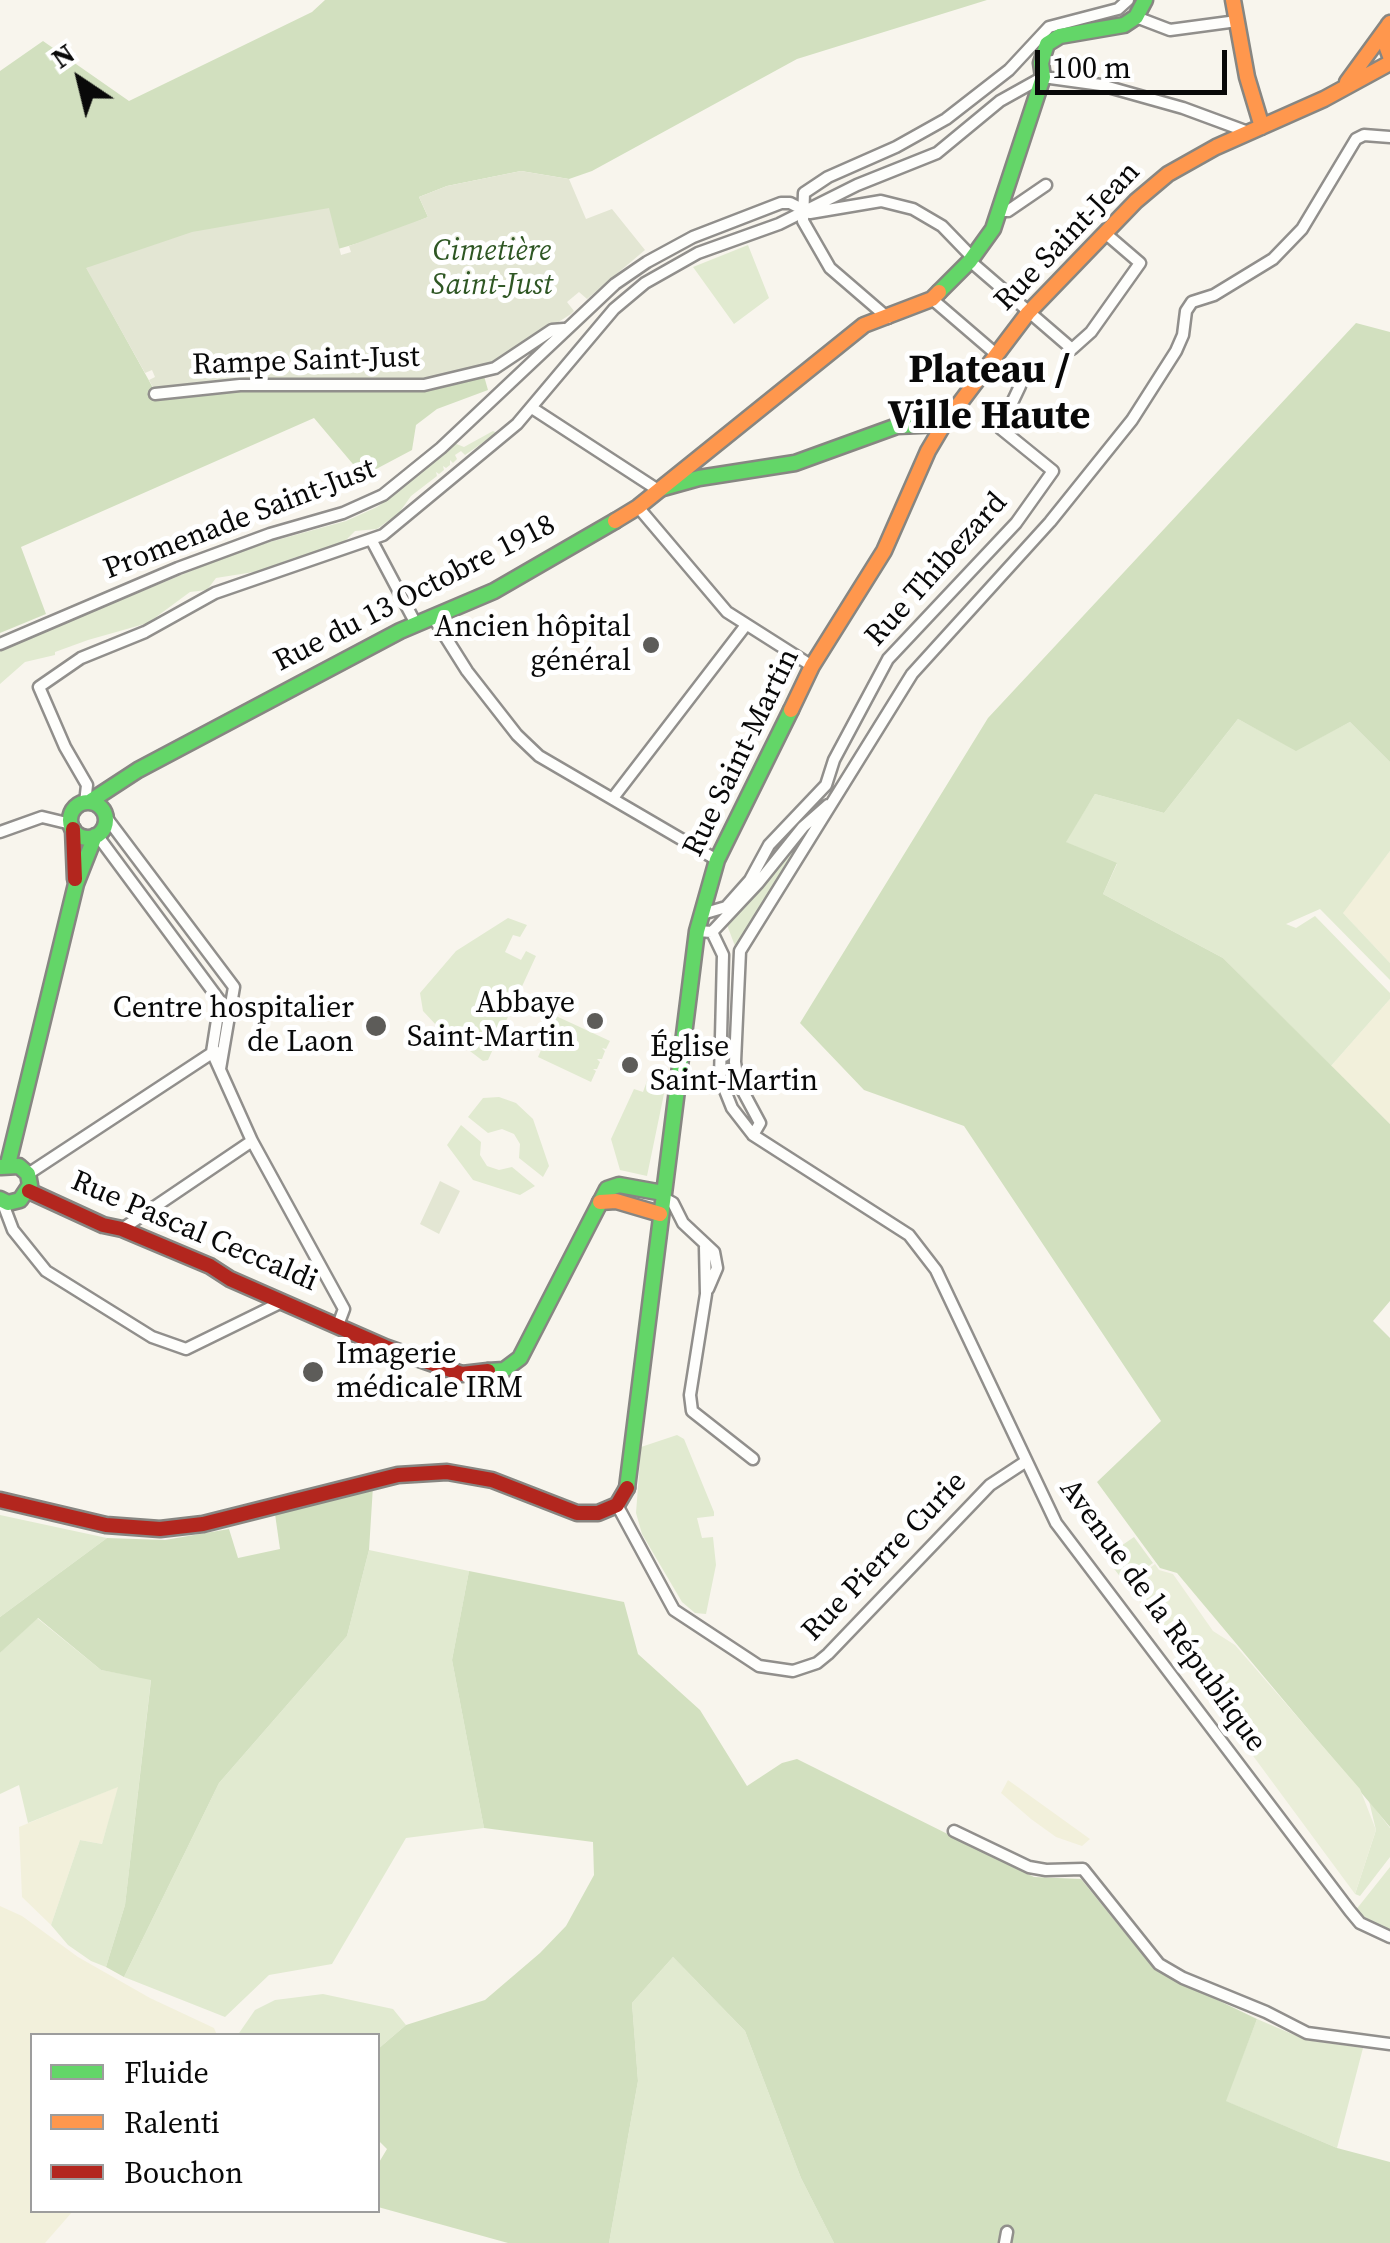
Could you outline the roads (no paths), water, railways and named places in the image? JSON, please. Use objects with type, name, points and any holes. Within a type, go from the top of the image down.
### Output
[{"type":"street","points":[[888,318],[830,268],[805,215],[802,198],[810,188],[934,127],[1008,70],[1048,27],[1118,9],[1128,0]]},
{"type":"street","points":[[532,408],[658,490],[864,325],[932,299],[971,259],[993,229],[1043,77],[1042,55],[1051,40],[1066,34],[1116,28],[1136,17],[1146,0]]},
{"type":"street","points":[[87,803],[88,786],[39,687],[81,658],[145,632],[216,593],[372,541],[502,437],[634,290],[698,254],[805,215],[937,152],[1000,101],[1043,77],[1102,85],[1255,130],[1233,0]]},
{"type":"street","points":[[1136,17],[1170,30],[1236,20]]},
{"type":"street","points":[[1390,23],[1390,59]]},
{"type":"street","points":[[1344,86],[1390,23]]},
{"type":"street","name":"Rue Saint-Jean","points":[[944,424],[1028,313],[1168,174],[1390,59]]},
{"type":"street","points":[[753,1135],[760,1123],[738,1082],[735,1062],[740,951],[919,665],[1050,522],[1138,408],[1176,351],[1192,302],[1214,295],[1273,259],[1302,229],[1356,139],[1364,135],[1390,137]]},
{"type":"street","points":[[999,211],[1008,212],[1046,184]]},
{"type":"street","points":[[805,215],[881,201],[913,209],[942,226],[1028,313],[1072,349],[1091,332],[1140,263],[1105,233]]},
{"type":"street","name":"Promenade Saint-Just","points":[[0,644],[178,568],[270,534],[343,514],[382,496],[441,448],[615,284],[664,251],[781,203],[797,206],[805,215]]},
{"type":"street","points":[[932,299],[994,356]]},
{"type":"street","name":"Rampe Saint-Just","points":[[155,394],[240,385],[424,385],[495,368],[552,330],[565,330]]},
{"type":"street","name":"Rue Thibezard","points":[[702,914],[726,907],[750,880],[769,845],[826,784],[834,760],[888,659],[1016,523],[1052,471],[1000,428],[1020,386],[994,356]]},
{"type":"street","name":"Rue du 13 Octobre 1918","points":[[87,803],[126,777],[416,624],[473,602],[638,508],[658,490],[699,478],[795,463],[905,424],[944,424]]},
{"type":"street","name":"Rue Saint-Martin","points":[[617,1505],[627,1488],[632,1456],[663,1195],[704,932],[702,914],[717,860],[812,666],[863,589],[944,424]]},
{"type":"street","points":[[638,508],[727,612],[812,666]]},
{"type":"street","points":[[372,541],[416,624]]},
{"type":"street","points":[[433,617],[468,671],[538,756],[717,860]]},
{"type":"street","points":[[613,798],[746,625]]},
{"type":"street","points":[[126,777],[76,884],[2,1166],[19,1166],[28,1174],[29,1191],[14,1202],[1,1200],[12,1230],[46,1271],[152,1336],[186,1349],[285,1301]]},
{"type":"street","points":[[704,932],[758,884],[804,826],[836,798]]},
{"type":"street","points":[[76,884],[72,827],[75,808],[87,803],[98,806],[234,987],[220,1070]]},
{"type":"street","points":[[0,832],[42,817],[72,827],[85,838],[96,836]]},
{"type":"street","points":[[96,836],[220,1001],[212,1052],[252,1140],[344,1309],[338,1325]]},
{"type":"street","points":[[160,918],[175,907]]},
{"type":"street","name":"Avenue de la République","points":[[704,932],[723,955],[720,1078],[732,1108],[753,1135],[909,1235],[936,1270],[1056,1523],[1338,1896],[1360,1922],[1390,1937]]},
{"type":"street","points":[[28,1174],[212,1052],[226,1047]]},
{"type":"street","points":[[122,1228],[252,1140]]},
{"type":"street","points":[[683,1223],[616,1202],[600,1202],[607,1189],[619,1185],[663,1195],[683,1223],[714,1252],[717,1268],[706,1294],[690,1396],[692,1411],[754,1459]]},
{"type":"street","name":"Rue Pascal Ceccaldi","points":[[29,1191],[103,1225],[122,1228],[385,1347],[462,1374],[504,1370],[520,1358],[600,1202]]},
{"type":"street","name":"Rue Pierre Curie","points":[[617,1505],[674,1610],[759,1666],[793,1671],[817,1663],[990,1485],[1024,1462]]},
{"type":"street","points":[[0,1500],[106,1524],[160,1529],[203,1524],[398,1475],[447,1472],[492,1480],[577,1514],[598,1513],[617,1505]]},
{"type":"street","points":[[954,1832],[1029,1867],[1084,1868],[1158,1964],[1183,1978],[1306,2033],[1390,2044]]},
{"type":"place","name":"Ancien hôpital général","points":[[651,645]]},
{"type":"place","name":"Abbaye Saint-Martin","points":[[595,1021]]},
{"type":"place","name":"Centre hospitalier de Laon","points":[[376,1026]]},
{"type":"place","name":"Église Saint-Martin","points":[[630,1065]]},
{"type":"place","name":"Imagerie médicale IRM","points":[[313,1372]]},
{"type":"district","name":"Plateau / Ville Haute","points":[[989,395]]},
{"type":"park label","name":"Cimetière Saint-Just","points":[[492,269]]}]
